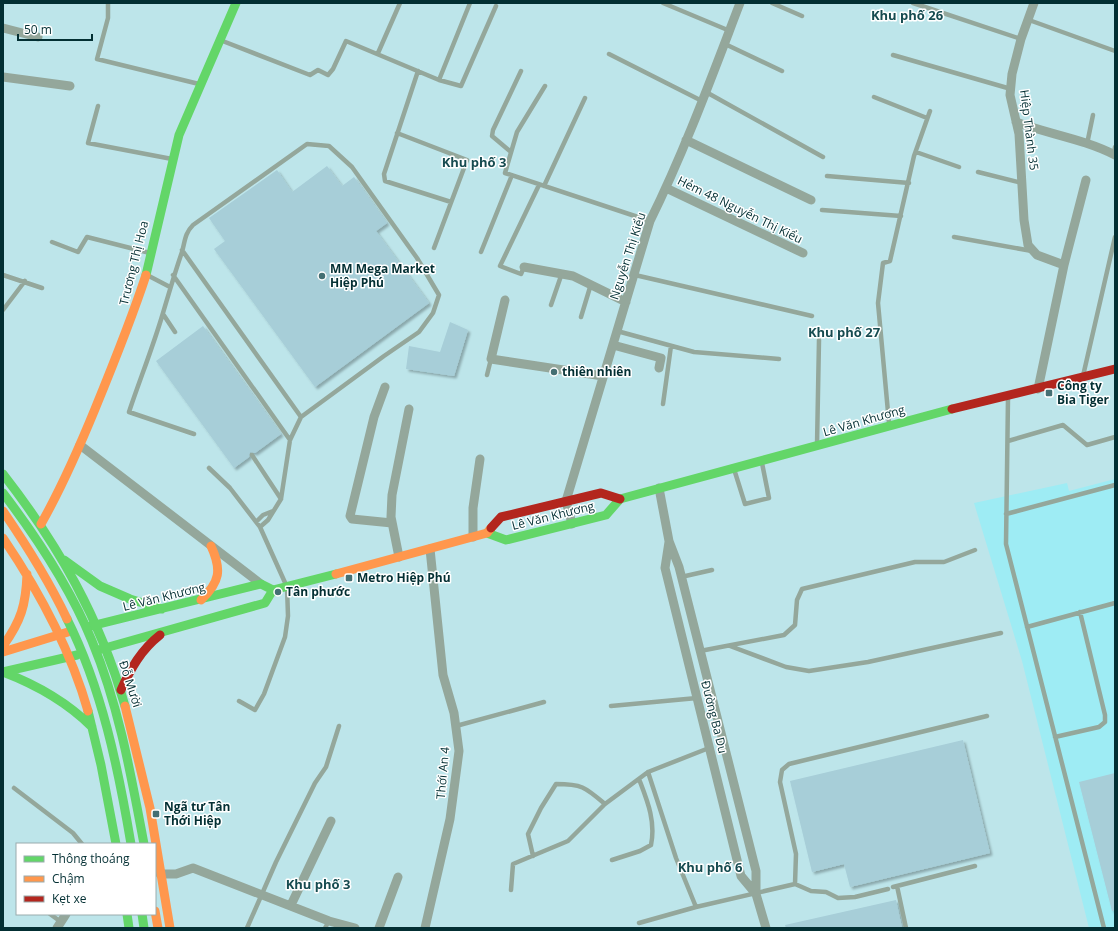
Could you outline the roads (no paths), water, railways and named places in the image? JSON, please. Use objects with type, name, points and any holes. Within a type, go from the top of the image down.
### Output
[{"type":"main road","name":"Trương Thị Hoa","points":[[41,524],[56,498],[80,445],[115,364],[139,301],[172,159],[188,111],[236,3]]},
{"type":"main road","name":"Lê Văn Khương","points":[[620,499],[606,516],[506,540],[487,533],[501,517],[601,493],[620,499],[817,447],[889,425],[1115,369]]},
{"type":"main road","name":"Đỗ Mười","points":[[3,474],[41,524],[62,558],[105,648],[121,690],[135,742],[154,843]]},
{"type":"main road","points":[[3,492],[56,569],[92,641],[119,721],[132,776],[144,843]]},
{"type":"main road","points":[[3,511],[48,579],[80,643],[103,707],[113,744],[132,843]]},
{"type":"main road","points":[[261,584],[272,590],[287,587],[487,533]]},
{"type":"main road","points":[[3,538],[27,574],[47,611],[69,658],[81,689],[93,728],[102,766],[116,843]]},
{"type":"main road","points":[[200,600],[212,590],[218,578],[218,559],[212,546]]},
{"type":"main road","points":[[62,558],[100,586],[130,599],[163,609]]},
{"type":"main road","points":[[3,646],[23,616],[27,574]]},
{"type":"main road","name":"Lê Văn Khương","points":[[3,652],[58,634],[261,584]]},
{"type":"main road","points":[[3,672],[69,658],[265,603],[272,590]]},
{"type":"main road","points":[[47,611],[81,595]]},
{"type":"main road","points":[[121,690],[134,662],[146,646],[164,631]]},
{"type":"main road","points":[[3,672],[25,680],[57,696],[80,714],[93,728]]},
{"type":"main road","points":[[81,689],[117,678]]},
{"type":"main road","name":"Đỗ Mười","points":[[156,853],[170,928]]},
{"type":"main road","points":[[127,915],[129,928]]},
{"type":"main road","points":[[142,915],[144,928]]},
{"type":"main road","points":[[156,915],[158,928]]},
{"type":"street","name":"Nguyễn Thị Kiểu","points":[[566,501],[650,221],[666,188],[704,97],[740,3]]},
{"type":"street","name":"Hiệp Thành 35","points":[[1033,251],[1028,245],[1024,220],[1024,184],[1019,134],[1013,111],[1011,89],[1012,74],[1021,39],[1034,3]]},
{"type":"street","points":[[3,28],[38,37]]},
{"type":"street","points":[[3,77],[70,86]]},
{"type":"street","points":[[1016,122],[1115,152]]},
{"type":"street","points":[[686,140],[811,200]]},
{"type":"street","points":[[1038,388],[1064,265],[1086,180]]},
{"type":"street","name":"Hẻm 48 Nguyễn Thị Kiểu","points":[[666,188],[803,253]]},
{"type":"street","points":[[1033,251],[1037,255],[1064,265]]},
{"type":"street","points":[[524,267],[562,273],[591,284],[626,302]]},
{"type":"street","points":[[505,300],[491,359],[603,376]]},
{"type":"street","points":[[612,345],[661,358],[660,368]]},
{"type":"street","points":[[385,387],[374,417],[350,516],[352,519],[392,523]]},
{"type":"street","points":[[398,557],[392,523],[392,495],[409,409]]},
{"type":"street","points":[[80,445],[261,584]]},
{"type":"street","points":[[473,537],[473,508],[480,459]]},
{"type":"street","name":"Đường Ba Du","points":[[659,488],[669,541],[681,577],[756,871],[756,894],[766,928]]},
{"type":"street","points":[[566,501],[572,524]]},
{"type":"street","name":"Đường Ba Du","points":[[669,541],[665,568],[697,698],[741,876],[756,894]]},
{"type":"street","name":"Thới An 4","points":[[425,928],[444,850],[458,773],[459,750],[454,713],[443,675],[430,549]]},
{"type":"street","points":[[710,748],[722,741]]},
{"type":"street","points":[[291,905],[331,821]]},
{"type":"street","points":[[160,874],[176,874],[193,868],[291,905],[327,924],[355,928]]},
{"type":"street","points":[[379,928],[398,877]]},
{"type":"lane","points":[[108,3],[108,18],[97,59],[200,84]]},
{"type":"lane","points":[[378,53],[400,3]]},
{"type":"lane","points":[[439,80],[470,3]]},
{"type":"lane","points":[[663,3],[730,31]]},
{"type":"lane","points":[[772,3],[802,16]]},
{"type":"lane","points":[[913,3],[1021,39]]},
{"type":"lane","points":[[220,40],[310,75],[318,70],[328,75],[333,69],[346,41],[378,53],[439,80],[461,86],[496,6]]},
{"type":"lane","points":[[1029,20],[1115,51]]},
{"type":"lane","points":[[725,44],[782,71]]},
{"type":"lane","points":[[609,54],[704,97],[823,157]]},
{"type":"lane","points":[[893,55],[1011,89]]},
{"type":"lane","points":[[418,71],[384,174],[385,181],[451,202]]},
{"type":"lane","points":[[511,152],[492,136],[493,130],[521,71]]},
{"type":"lane","points":[[545,86],[517,132],[505,173],[650,221]]},
{"type":"lane","points":[[874,97],[928,118]]},
{"type":"lane","points":[[524,267],[521,274],[500,266],[585,98]]},
{"type":"lane","points":[[98,106],[88,143],[172,159]]},
{"type":"lane","points":[[889,425],[878,302],[883,263],[890,261],[916,152],[930,111]]},
{"type":"lane","points":[[1087,144],[1093,115]]},
{"type":"lane","points":[[397,133],[467,160],[434,248]]},
{"type":"lane","points":[[194,434],[129,412],[163,314],[173,275],[188,230],[307,144],[328,146],[352,167],[417,258],[439,295],[433,313],[420,332],[389,352],[301,417],[290,440],[281,499],[268,520],[260,527]]},
{"type":"lane","points":[[916,152],[959,167]]},
{"type":"lane","points":[[978,172],[1024,184]]},
{"type":"lane","points":[[481,252],[512,175]]},
{"type":"lane","points":[[827,176],[909,183]]},
{"type":"lane","points":[[822,210],[901,216]]},
{"type":"lane","points":[[52,242],[78,252],[87,237],[150,253]]},
{"type":"lane","points":[[954,237],[1033,251]]},
{"type":"lane","points":[[1083,377],[1115,237]]},
{"type":"lane","points":[[182,250],[301,417]]},
{"type":"lane","points":[[551,305],[562,273]]},
{"type":"lane","points":[[3,275],[26,281],[42,288]]},
{"type":"lane","points":[[146,275],[170,287]]},
{"type":"lane","points":[[173,275],[290,440]]},
{"type":"lane","points":[[635,275],[812,316]]},
{"type":"lane","points":[[3,310],[26,281]]},
{"type":"lane","points":[[581,317],[591,284]]},
{"type":"lane","points":[[163,314],[175,332]]},
{"type":"lane","points":[[617,331],[694,352],[779,359]]},
{"type":"lane","points":[[817,447],[819,340]]},
{"type":"lane","points":[[663,404],[672,346]]},
{"type":"lane","points":[[487,376],[491,359]]},
{"type":"lane","points":[[1008,396],[1006,544],[1104,928]]},
{"type":"lane","points":[[1008,441],[1063,424],[1087,445],[1115,437]]},
{"type":"lane","points":[[252,455],[281,499]]},
{"type":"lane","points":[[734,468],[745,504],[769,498],[762,461]]},
{"type":"lane","points":[[209,468],[230,488],[260,527],[287,587],[288,616],[285,638],[264,694],[255,710],[239,701]]},
{"type":"lane","points":[[1006,514],[1115,485]]},
{"type":"lane","points":[[256,522],[263,515],[273,511]]},
{"type":"lane","points":[[700,651],[784,635],[795,625],[797,600],[802,589],[915,562],[944,562],[975,550]]},
{"type":"lane","points":[[681,577],[712,570]]},
{"type":"lane","points":[[1027,627],[1115,603]]},
{"type":"lane","points":[[1055,737],[1098,726],[1105,722],[1105,715],[1080,612]]},
{"type":"lane","points":[[730,646],[786,667],[809,670],[868,662],[1001,633]]},
{"type":"lane","points":[[611,706],[697,698]]},
{"type":"lane","points":[[456,726],[544,702]]},
{"type":"lane","points":[[795,884],[796,854],[780,782],[782,770],[789,764],[987,716]]},
{"type":"lane","points":[[247,928],[315,783],[326,767],[339,726]]},
{"type":"lane","points":[[511,890],[513,864],[568,841],[605,804],[648,772],[710,748]]},
{"type":"lane","points":[[648,772],[676,858],[696,907]]},
{"type":"lane","points":[[612,860],[640,851],[651,845],[654,833],[650,807],[639,778]]},
{"type":"lane","points":[[532,856],[528,834],[541,808],[556,784],[577,784],[589,790],[605,804]]},
{"type":"lane","points":[[14,788],[73,833],[81,843]]},
{"type":"lane","points":[[639,923],[696,907],[795,884],[811,891],[826,892],[838,898],[855,897],[975,866]]},
{"type":"lane","points":[[893,887],[906,928]]},
{"type":"lane","points":[[52,915],[61,921]]},
{"type":"place","name":"MM Mega Market Hiệp Phú","points":[[322,276]]},
{"type":"place","name":"thiên nhiên","points":[[554,372]]},
{"type":"place","name":"Công ty Bia Tiger","points":[[1049,393]]},
{"type":"place","name":"Metro Hiệp Phú","points":[[349,578]]},
{"type":"place","name":"Tân phước","points":[[278,592]]},
{"type":"place","name":"Ngã tư Tân Thới Hiệp","points":[[156,814]]},
{"type":"district","name":"Khu phố 26","points":[[907,15]]},
{"type":"district","name":"Khu phố 3","points":[[474,162]]},
{"type":"district","name":"Khu phố 27","points":[[844,332]]},
{"type":"district","name":"Khu phố 6","points":[[710,867]]},
{"type":"district","name":"Khu phố 3","points":[[318,884]]}]
